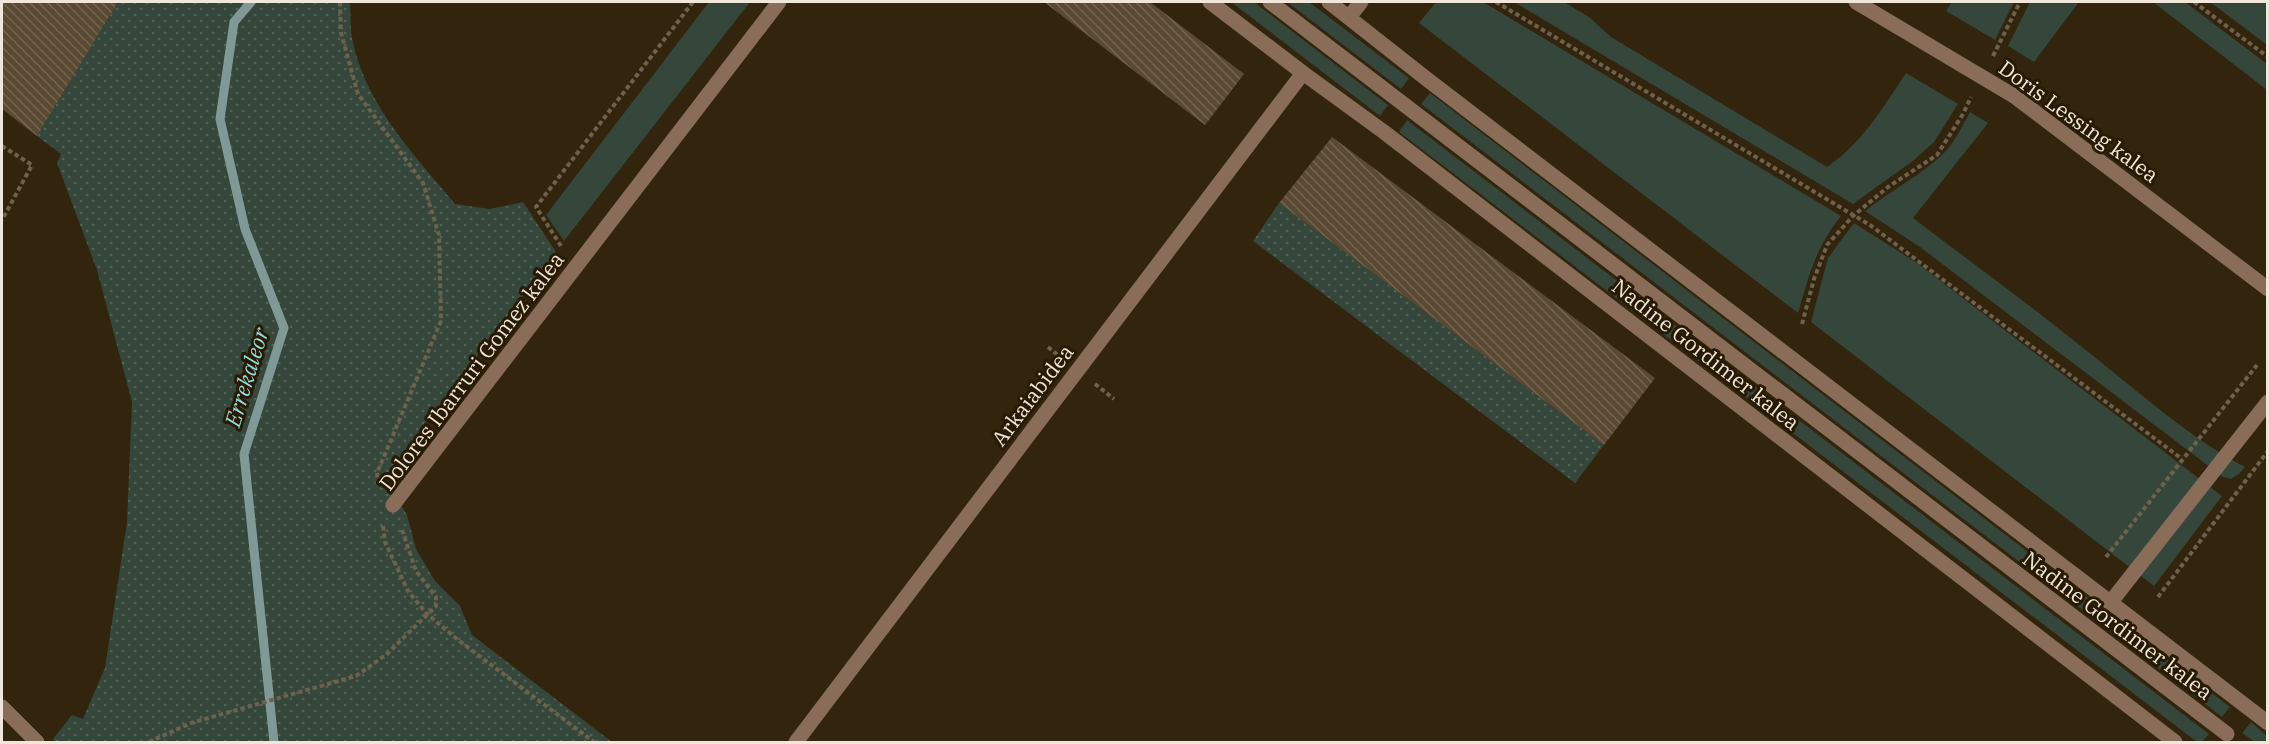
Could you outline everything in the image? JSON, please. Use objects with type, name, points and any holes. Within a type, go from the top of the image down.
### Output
[{"type":"street","name":"Dolores Ibarruri Gomez kalea","points":[[393,505],[779,2]]},
{"type":"street","name":"Nadine Gordimer kalea","points":[[1209,2],[1403,146],[2175,742]]},
{"type":"street","name":"Nadine Gordimer kalea","points":[[1270,2],[2227,734]]},
{"type":"street","name":"Nadine Gordimer kalea","points":[[1329,2],[2268,723]]},
{"type":"street","points":[[1349,17],[1361,2]]},
{"type":"street","name":"Doris Lessing kalea","points":[[1856,2],[2014,96],[2268,289]]},
{"type":"street","name":"Arkaiabidea","points":[[795,742],[1303,74]]},
{"type":"street","points":[[2110,603],[2268,402]]},
{"type":"street","points":[[2,707],[38,742]]},
{"type":"path","points":[[340,2],[341,33],[358,94],[423,183],[439,235],[441,321],[376,473],[379,496]]},
{"type":"path","points":[[575,268],[536,207],[693,2]]},
{"type":"path","points":[[1496,2],[1870,225],[2182,459]]},
{"type":"path","points":[[1802,324],[1814,279],[1827,245],[1853,216],[1888,187],[1937,155],[1963,114],[2020,2]]},
{"type":"path","points":[[2194,2],[2268,57]]},
{"type":"path","points":[[2,146],[32,165],[2,220]]},
{"type":"path","points":[[2106,557],[2258,365]]},
{"type":"path","points":[[2158,597],[2268,451]]},
{"type":"path","name":"Dolores Ibarruri Gomez kalea","points":[[393,505],[416,571],[436,597],[436,606],[426,613]]},
{"type":"path","points":[[382,519],[385,542],[408,591],[426,613],[458,640],[594,742]]},
{"type":"path","points":[[150,741],[190,723],[356,676],[387,654],[426,613]]},
{"type":"green space","points":[[118,2],[350,2],[353,43],[370,89],[394,129],[455,204],[490,209],[523,202],[556,252],[385,477],[407,515],[416,549],[435,581],[460,606],[472,635],[612,742],[55,742],[53,739],[72,715],[83,719],[105,668],[127,522],[132,402],[97,270],[57,163],[61,154],[37,136]]},
{"type":"green space","points":[[709,2],[750,2],[564,241],[546,215]]},
{"type":"green space","points":[[1231,2],[1254,2],[1388,105],[1380,116]]},
{"type":"green space","points":[[1287,2],[1309,2],[1409,78],[1401,89]]},
{"type":"green space","points":[[1436,2],[1483,2],[1841,216],[1819,251],[1798,313],[1419,23]]},
{"type":"green space","points":[[1514,2],[1564,2],[1589,17],[1611,37],[1827,167],[1840,158],[1861,136],[1906,73],[1958,104],[1934,142],[1914,160],[1853,204]]},
{"type":"green space","points":[[1952,2],[2014,2],[1995,40],[1946,11]]},
{"type":"green space","points":[[2030,2],[2079,2],[2034,62],[2008,46]]},
{"type":"green space","points":[[2153,2],[2185,2],[2267,64],[2267,90]]},
{"type":"green space","points":[[2210,2],[2267,2],[2267,45]]},
{"type":"green space","points":[[1430,93],[2230,707],[2222,717],[1421,104]]},
{"type":"green space","points":[[1970,112],[1988,123],[1913,218],[2044,317],[2183,427],[2245,467],[2239,474],[2231,479],[2223,477],[1920,247],[1865,211],[1945,152]]},
{"type":"green space","points":[[1407,120],[2209,734],[2202,742],[2197,742],[1399,132]]},
{"type":"green space","points":[[1279,203],[1604,445],[1575,483],[1253,241]]},
{"type":"green space","points":[[1854,223],[1917,263],[2222,496],[2154,586],[1811,322],[1828,258]]},
{"type":"green space","points":[[2251,722],[2267,736],[2267,742],[2255,742],[2242,733]]},
{"type":"building","points":[[2,2],[118,2],[37,136],[2,109]]},
{"type":"building","points":[[1044,2],[1150,2],[1244,74],[1205,125]]},
{"type":"building","points":[[1332,137],[1655,378],[1604,445],[1279,203]]},
{"type":"waterway","name":"Errekaleor","points":[[251,2],[234,22],[220,119],[245,229],[284,328],[244,454],[274,742]]}]
